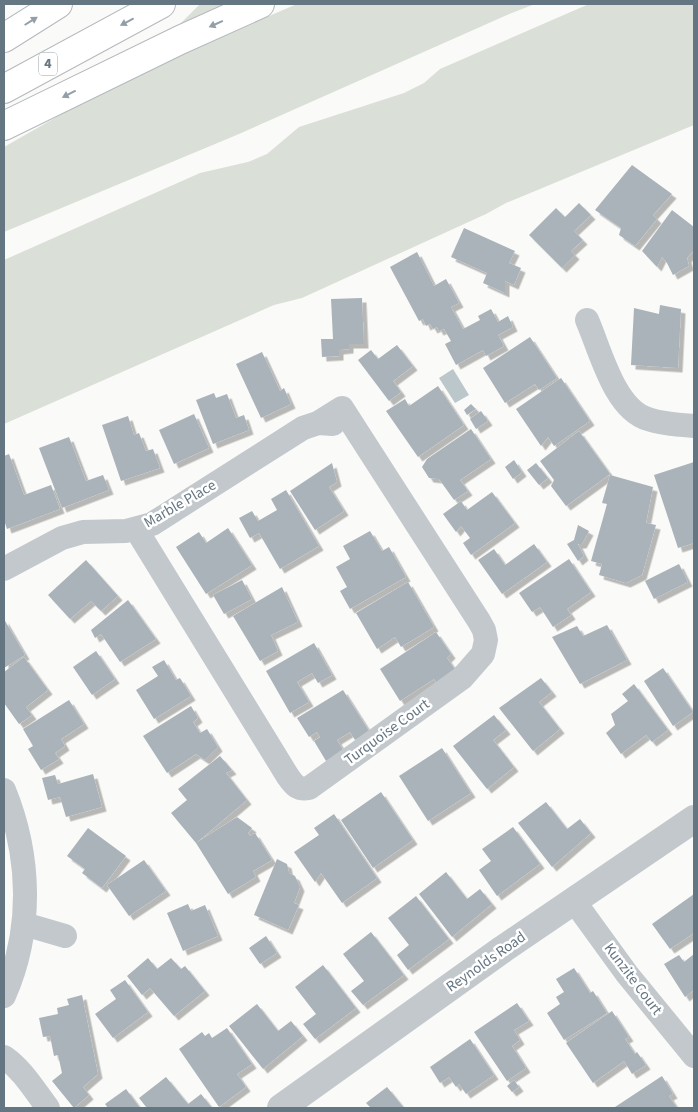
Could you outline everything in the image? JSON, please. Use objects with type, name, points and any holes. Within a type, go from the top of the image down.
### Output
[{"type":"highway","points":[[4,38],[58,4]]},
{"type":"highway","name":"4","points":[[4,89],[161,4]]},
{"type":"highway","points":[[4,126],[180,40],[260,4]]},
{"type":"street","points":[[587,320],[612,383],[638,414],[648,419],[694,426]]},
{"type":"street","name":"Marble Place","points":[[4,569],[62,538],[83,532],[126,531],[152,524],[303,428],[318,423],[342,408]]},
{"type":"street","name":"Turquoise Court","points":[[136,529],[287,775],[294,785],[302,789],[309,788],[462,678],[483,654],[486,640],[484,630],[479,621],[342,408]]},
{"type":"street","name":"Marble Place","points":[[318,423],[338,424],[347,427],[359,435]]},
{"type":"street","points":[[4,790],[15,821],[23,865],[26,903],[23,938],[4,996]]},
{"type":"street","name":"Reynolds Road","points":[[281,1108],[458,981],[694,819]]},
{"type":"street","name":"Kunzite Court","points":[[574,901],[627,974],[694,1056]]},
{"type":"street","points":[[24,924],[65,936]]},
{"type":"street","points":[[4,1057],[9,1060],[29,1083],[48,1108]]},
{"type":"shaded area","points":[[200,4],[246,4],[175,29]]},
{"type":"shaded area","points":[[297,4],[535,4],[239,134],[4,232],[4,147],[125,78]]},
{"type":"shaded area","points":[[589,4],[694,4],[694,125],[506,203],[486,214],[302,298],[274,305],[4,424],[4,260],[200,173],[248,162],[267,154],[299,127],[404,93],[424,83],[440,69]]},
{"type":"shaded area","points":[[453,369],[469,395],[455,403],[439,378]]},
{"type":"building","points":[[632,165],[672,194],[653,215],[657,219],[635,246],[619,235],[621,228],[595,210]]},
{"type":"building","points":[[579,203],[591,215],[574,231],[583,240],[571,251],[575,255],[562,268],[529,235],[556,208],[565,217]]},
{"type":"building","points":[[672,210],[694,227],[694,250],[687,258],[689,266],[673,275],[662,257],[657,267],[642,251]]},
{"type":"building","points":[[464,228],[515,251],[509,263],[521,268],[514,285],[505,281],[505,293],[483,283],[487,273],[451,257]]},
{"type":"building","points":[[417,252],[434,286],[446,279],[459,303],[451,307],[463,329],[480,320],[478,316],[491,309],[498,322],[508,316],[513,327],[498,335],[504,346],[486,356],[483,350],[456,365],[445,344],[451,341],[444,329],[439,331],[437,327],[433,329],[430,324],[426,326],[423,319],[419,321],[390,267]]},
{"type":"building","points":[[362,298],[364,344],[349,344],[349,349],[339,350],[339,356],[322,357],[321,339],[333,339],[331,299]]},
{"type":"building","points":[[660,305],[681,309],[678,368],[631,365],[634,308],[659,314]]},
{"type":"building","points":[[530,337],[557,378],[539,390],[535,384],[505,403],[483,368]]},
{"type":"building","points":[[397,345],[413,366],[393,381],[401,392],[389,401],[358,360],[371,350],[378,359]]},
{"type":"building","points":[[262,352],[280,391],[284,388],[291,404],[261,418],[236,364]]},
{"type":"building","points":[[561,378],[590,421],[554,446],[548,437],[541,446],[516,409]]},
{"type":"building","points":[[438,386],[464,425],[418,457],[386,411],[405,399],[409,406]]},
{"type":"building","points":[[214,393],[216,398],[227,394],[236,418],[244,415],[249,430],[213,444],[196,400]]},
{"type":"building","points":[[471,404],[476,409],[467,415],[464,410]]},
{"type":"building","points":[[481,411],[488,421],[476,429],[470,419]]},
{"type":"building","points":[[194,414],[209,448],[174,464],[159,430]]},
{"type":"building","points":[[128,416],[134,435],[139,433],[146,451],[153,449],[160,468],[121,481],[102,425]]},
{"type":"building","points":[[471,429],[491,459],[460,480],[468,491],[454,500],[439,479],[429,478],[422,467],[427,459]]},
{"type":"building","points":[[579,431],[610,474],[566,506],[551,486],[554,480],[540,461]]},
{"type":"building","points":[[69,437],[86,481],[103,475],[109,490],[62,508],[39,448]]},
{"type":"building","points":[[9,454],[24,495],[51,485],[60,509],[7,529],[4,520],[4,456]]},
{"type":"building","points":[[514,460],[522,472],[513,479],[505,467]]},
{"type":"building","points":[[694,462],[694,543],[678,548],[654,475]]},
{"type":"building","points":[[332,463],[337,482],[329,487],[344,511],[315,530],[290,491]]},
{"type":"building","points":[[536,463],[548,478],[539,485],[527,470]]},
{"type":"building","points":[[610,475],[653,487],[646,523],[656,525],[642,575],[626,583],[599,575],[602,564],[591,561],[607,504],[602,503]]},
{"type":"building","points":[[286,490],[319,546],[280,569],[259,533],[250,538],[239,518],[252,511],[258,521],[277,510],[271,499]]},
{"type":"building","points":[[492,492],[515,523],[471,555],[463,543],[470,538],[461,526],[456,532],[443,514],[461,501],[467,510]]},
{"type":"building","points":[[578,525],[589,531],[582,544],[578,544],[584,556],[578,561],[567,544],[574,540]]},
{"type":"building","points":[[228,528],[252,565],[206,594],[176,547],[199,532],[206,543]]},
{"type":"building","points":[[370,531],[382,551],[389,547],[406,577],[350,609],[340,591],[347,587],[336,567],[350,559],[343,546]]},
{"type":"building","points":[[534,544],[547,562],[502,594],[478,560],[494,549],[505,565]]},
{"type":"building","points":[[569,559],[591,592],[567,609],[571,615],[553,627],[540,607],[532,612],[519,593]]},
{"type":"building","points":[[86,560],[118,596],[101,611],[91,601],[70,619],[48,595]]},
{"type":"building","points":[[679,564],[688,582],[654,599],[645,581]]},
{"type":"building","points":[[242,580],[252,599],[224,614],[213,595]]},
{"type":"building","points":[[408,582],[434,627],[401,647],[395,637],[377,649],[356,613]]},
{"type":"building","points":[[282,587],[298,622],[271,635],[278,651],[260,661],[233,616]]},
{"type":"building","points":[[128,600],[156,639],[120,662],[101,634],[95,638],[91,630]]},
{"type":"building","points":[[4,619],[25,655],[4,668]]},
{"type":"building","points":[[607,625],[627,660],[580,684],[552,637],[577,626],[583,636]]},
{"type":"building","points":[[436,632],[451,654],[447,658],[459,675],[440,688],[434,679],[400,701],[380,669]]},
{"type":"building","points":[[314,643],[332,675],[318,683],[312,673],[297,682],[309,702],[290,713],[266,671]]},
{"type":"building","points":[[96,651],[115,679],[92,695],[73,667]]},
{"type":"building","points":[[24,657],[48,690],[26,707],[32,715],[19,724],[4,703],[4,672]]},
{"type":"building","points":[[164,660],[176,680],[180,678],[191,696],[154,719],[136,690],[158,676],[152,667]]},
{"type":"building","points":[[663,668],[693,712],[673,726],[644,681]]},
{"type":"building","points":[[541,678],[552,692],[539,702],[560,729],[533,751],[499,708]]},
{"type":"building","points":[[634,684],[668,730],[652,742],[646,735],[621,754],[606,733],[615,725],[611,714],[628,701],[622,694]]},
{"type":"building","points":[[343,690],[369,731],[355,740],[350,732],[337,740],[343,750],[326,761],[314,741],[320,737],[317,732],[309,737],[297,718]]},
{"type":"building","points":[[69,700],[84,724],[61,739],[65,746],[55,753],[59,759],[41,770],[28,749],[33,746],[23,729]]},
{"type":"building","points":[[191,706],[198,718],[193,722],[200,733],[207,729],[218,747],[205,760],[196,754],[167,773],[143,736]]},
{"type":"building","points":[[494,715],[506,730],[493,740],[514,767],[487,789],[453,746]]},
{"type":"building","points":[[442,748],[471,793],[428,821],[399,776]]},
{"type":"building","points":[[220,756],[232,770],[226,773],[247,800],[196,843],[171,813],[187,800],[178,789]]},
{"type":"building","points":[[93,774],[102,807],[66,817],[60,797],[48,800],[42,778],[55,775],[58,784]]},
{"type":"building","points":[[381,792],[413,840],[373,868],[341,820]]},
{"type":"building","points":[[546,802],[567,829],[580,819],[591,833],[552,867],[518,823]]},
{"type":"building","points":[[334,814],[377,878],[342,903],[321,873],[315,882],[294,852],[319,835],[314,828]]},
{"type":"building","points":[[237,817],[252,828],[248,833],[250,836],[255,833],[272,860],[253,871],[256,877],[228,894],[196,843]]},
{"type":"building","points":[[513,827],[540,864],[497,896],[479,870],[491,861],[482,849]]},
{"type":"building","points":[[88,828],[126,856],[102,888],[82,873],[85,869],[67,856]]},
{"type":"building","points":[[277,859],[287,864],[289,873],[295,876],[300,887],[294,903],[299,905],[288,930],[254,915]]},
{"type":"building","points":[[144,860],[166,891],[129,916],[107,885]]},
{"type":"building","points":[[446,872],[467,899],[480,889],[492,904],[452,937],[419,894]]},
{"type":"building","points":[[694,894],[694,933],[670,949],[652,924]]},
{"type":"building","points":[[416,896],[449,939],[408,970],[397,955],[409,945],[388,918]]},
{"type":"building","points":[[188,904],[191,911],[205,905],[218,936],[183,951],[167,913]]},
{"type":"building","points":[[371,932],[404,975],[363,1005],[351,991],[364,981],[343,954]]},
{"type":"building","points":[[266,936],[277,953],[260,964],[249,948]]},
{"type":"building","points":[[694,954],[694,990],[685,997],[664,964],[679,955],[684,962]]},
{"type":"building","points":[[148,958],[157,969],[171,958],[181,969],[185,966],[205,991],[174,1016],[150,988],[142,995],[127,976]]},
{"type":"building","points":[[323,965],[356,1008],[315,1039],[303,1024],[316,1014],[295,987]]},
{"type":"building","points":[[574,968],[590,993],[593,991],[607,1013],[564,1040],[547,1013],[560,1004],[556,997],[564,992],[556,979]]},
{"type":"building","points":[[125,980],[148,1012],[113,1038],[95,1014],[116,999],[110,990]]},
{"type":"building","points":[[82,995],[98,1074],[83,1087],[89,1095],[74,1108],[52,1081],[62,1073],[58,1055],[54,1056],[50,1036],[43,1037],[39,1018],[58,1014],[57,1008],[69,1005],[67,999]]},
{"type":"building","points":[[517,1003],[529,1021],[514,1030],[520,1040],[512,1046],[526,1068],[507,1081],[474,1032]]},
{"type":"building","points":[[257,1004],[278,1031],[291,1021],[303,1036],[263,1069],[229,1026]]},
{"type":"building","points":[[612,1011],[629,1037],[625,1039],[635,1054],[637,1052],[646,1065],[632,1074],[624,1061],[593,1083],[566,1043]]},
{"type":"building","points":[[227,1028],[252,1064],[237,1074],[246,1087],[219,1107],[179,1049],[202,1032],[205,1036],[209,1033],[212,1038]]},
{"type":"building","points":[[470,1039],[494,1075],[466,1094],[459,1084],[456,1087],[449,1077],[440,1083],[430,1067]]},
{"type":"building","points":[[662,1076],[673,1094],[669,1096],[677,1108],[615,1107]]},
{"type":"building","points":[[166,1077],[188,1104],[201,1094],[212,1108],[147,1108],[139,1098]]},
{"type":"building","points":[[514,1080],[519,1087],[512,1092],[507,1086]]},
{"type":"building","points":[[387,1087],[404,1108],[371,1108],[366,1103]]},
{"type":"building","points":[[126,1089],[140,1108],[108,1108],[105,1104]]}]
